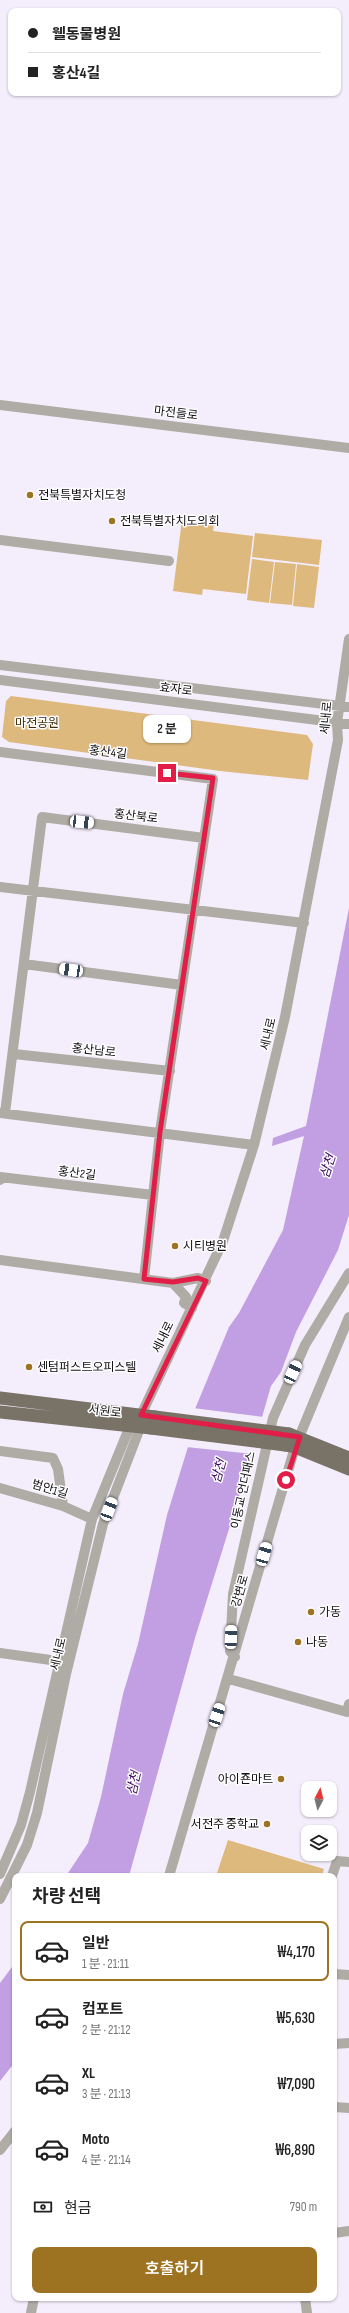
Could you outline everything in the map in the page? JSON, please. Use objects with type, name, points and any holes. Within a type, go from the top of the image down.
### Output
[{"type":"main road","name":"서원로","points":[[0,1398],[144,1423]]},
{"type":"main road","name":"서원로","points":[[0,1412],[144,1423],[292,1441],[349,1458]]},
{"type":"main road","name":"서원로","points":[[292,1441],[349,1470]]},
{"type":"street","name":"마전들로","points":[[0,405],[349,448]]},
{"type":"street","points":[[0,540],[169,561]]},
{"type":"street","name":"세내로","points":[[0,1874],[21,1825],[64,1662],[103,1524],[192,1308],[206,1281],[223,1241],[254,1145],[284,1024],[304,923],[338,740],[337,723],[344,706],[349,639]]},
{"type":"street","name":"효자로","points":[[0,665],[344,706]]},
{"type":"street","name":"효자로","points":[[0,680],[349,724]]},
{"type":"street","name":"홍산4길","points":[[0,752],[213,778],[204,838]]},
{"type":"street","name":"홍산북로","points":[[14,1054],[42,818],[204,838]]},
{"type":"street","points":[[144,1279],[160,1132],[204,838]]},
{"type":"street","points":[[0,887],[304,923]]},
{"type":"street","points":[[24,964],[182,985]]},
{"type":"street","points":[[14,1054],[3,1113],[254,1145]]},
{"type":"street","name":"홍산남로","points":[[14,1054],[170,1071]]},
{"type":"street","name":"홍산2길","points":[[0,1180],[0,1177],[153,1195]]},
{"type":"street","points":[[0,1260],[173,1282],[198,1278],[206,1281]]},
{"type":"street","name":"이동교 언더패스","points":[[235,1657],[230,1651],[233,1594],[273,1418],[305,1345],[349,1273]]},
{"type":"street","points":[[173,1282],[186,1297],[184,1303],[192,1308]]},
{"type":"street","name":"강변로","points":[[170,1873],[235,1657],[292,1441],[349,1317]]},
{"type":"street","name":"세내로","points":[[13,1873],[26,1845],[37,1813],[64,1662],[92,1519],[144,1423]]},
{"type":"street","points":[[0,1451],[53,1458],[58,1469],[63,1506]]},
{"type":"street","name":"범안1길","points":[[0,1488],[63,1506],[92,1519]]},
{"type":"street","points":[[0,1652],[64,1662]]},
{"type":"street","points":[[228,1679],[348,1708]]},
{"type":"street","points":[[333,1873],[337,1861],[349,1862]]},
{"type":"street","name":"세내로","points":[[0,1899],[12,1874]]},
{"type":"street","points":[[337,1974],[349,1975]]},
{"type":"street","points":[[337,2044],[349,2043]]},
{"type":"street","points":[[337,2107],[349,2108]]},
{"type":"street","points":[[0,2150],[12,2135]]},
{"type":"street","points":[[337,2233],[349,2231]]},
{"type":"street","points":[[31,2313],[33,2301]]},
{"type":"street","points":[[305,2301],[307,2313]]},
{"type":"green space","points":[[182,520],[214,524],[213,531],[253,536],[246,594],[203,589],[202,595],[173,591]]},
{"type":"green space","points":[[255,533],[322,540],[319,565],[252,557]]},
{"type":"green space","points":[[252,559],[274,562],[269,603],[247,600]]},
{"type":"green space","points":[[275,562],[296,564],[292,605],[270,603]]},
{"type":"green space","points":[[297,564],[319,567],[314,608],[293,606]]},
{"type":"green space","name":"마전공원","points":[[11,696],[307,735],[313,744],[308,780],[220,771],[9,742],[2,737],[6,701]]},
{"type":"green space","points":[[228,1840],[324,1869],[323,1873],[217,1873]]},
{"type":"water","name":"삼천","points":[[349,908],[349,1215],[338,1250],[296,1332],[281,1372],[271,1386],[238,1500],[195,1638],[130,1873],[68,1873],[88,1843],[101,1797],[123,1694],[138,1644],[167,1515],[188,1447],[195,1409],[229,1327],[239,1313],[283,1230],[304,1136],[272,1146],[273,1138],[306,1126]]},
{"type":"water","points":[[12,1967],[12,2066],[0,2081],[0,1983]]},
{"type":"pier","points":[[193,1408],[264,1417],[253,1454],[186,1447]]},
{"type":"place","name":"전북특별자치도청","points":[[30,495]]},
{"type":"place","name":"전북특별자치도의회","points":[[112,521]]},
{"type":"place","name":"시티병원","points":[[175,1246]]},
{"type":"place","name":"센텀퍼스트오피스텔","points":[[29,1367]]},
{"type":"place","name":"가동","points":[[311,1612]]},
{"type":"place","name":"나동","points":[[298,1642]]},
{"type":"place","name":"아이죤마트","points":[[281,1779]]},
{"type":"place","name":"서전주 중학교","points":[[267,1824]]},
{"type":"route","points":[[167,773],[213,778],[160,1132],[144,1279],[173,1282],[198,1278],[206,1281],[141,1415],[289,1434],[300,1437],[295,1447],[286,1480]]}]
